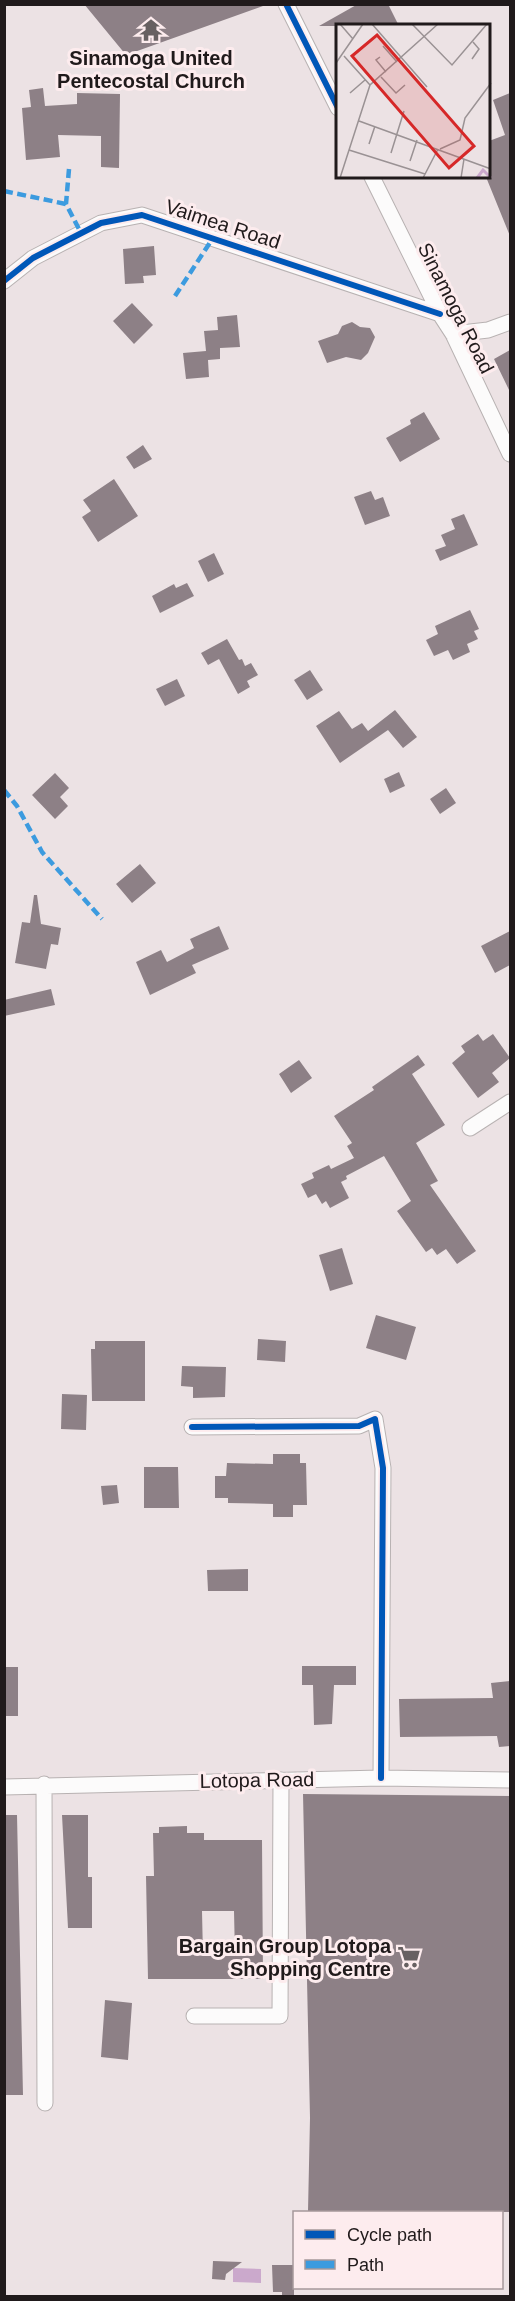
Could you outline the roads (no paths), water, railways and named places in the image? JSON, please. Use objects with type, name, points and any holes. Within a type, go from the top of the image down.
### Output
[{"type":"street","points":[[286,4],[336,104]]},
{"type":"street","name":"Sinamoga Road","points":[[372,178],[440,314],[453,334],[510,454]]},
{"type":"street","name":"Vaimea Road","points":[[4,281],[33,258],[101,223],[142,215],[440,314]]},
{"type":"street","points":[[453,334],[488,330],[510,322]]},
{"type":"street","points":[[470,1128],[510,1102]]},
{"type":"street","points":[[192,1427],[359,1426],[375,1419],[383,1468],[381,1778]]},
{"type":"street","name":"Lotopa Road","points":[[4,1787],[44,1784],[381,1778],[510,1780]]},
{"type":"street","points":[[194,2016],[280,2016],[281,1780]]},
{"type":"street","points":[[44,1784],[45,2103]]},
{"type":"place","name":"Sinamoga United Pentecostal Church","points":[[151,30]]},
{"type":"place","name":"Bargain Group Lotopa Shopping Centre","points":[[409,1957]]}]
